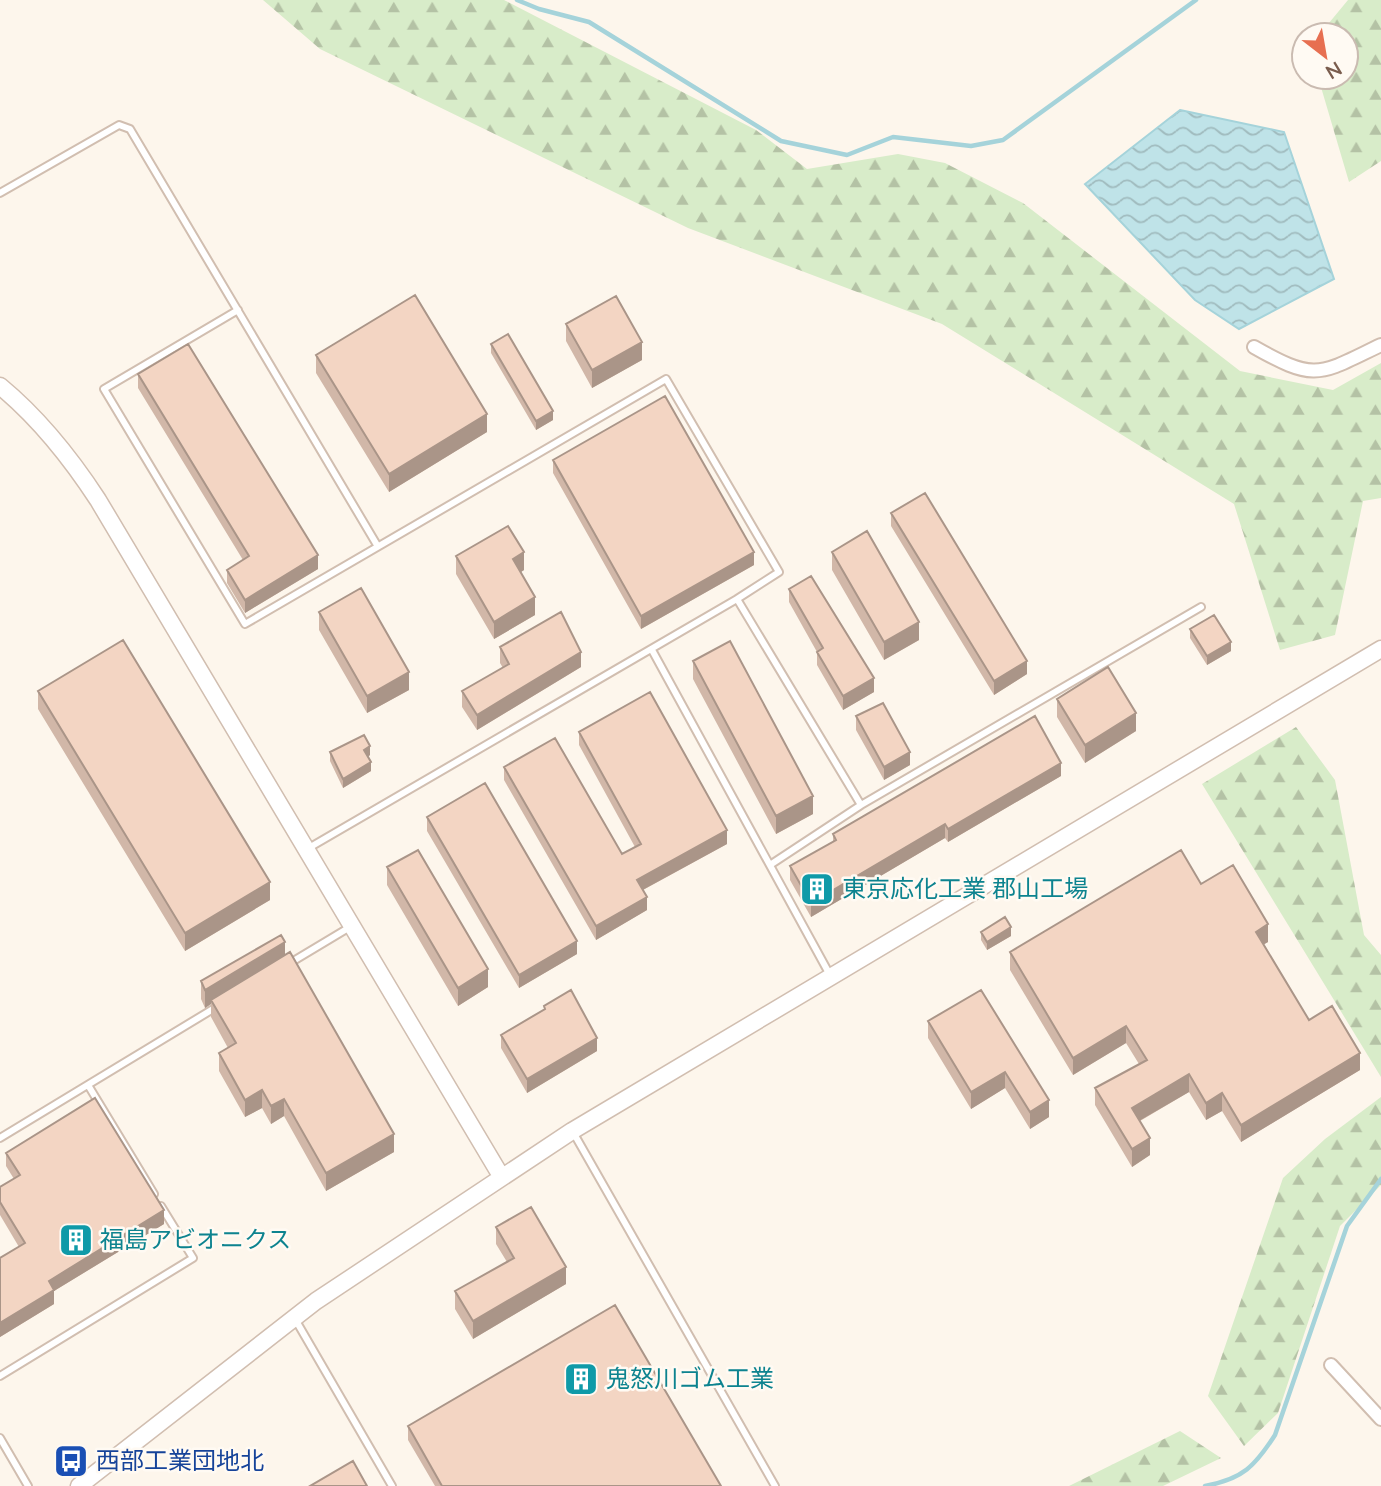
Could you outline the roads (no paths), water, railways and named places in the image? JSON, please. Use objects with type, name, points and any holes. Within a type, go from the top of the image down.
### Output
[{"type":"street","points":[[1254,347],[1286,366],[1310,373],[1334,369],[1381,345]]},
{"type":"street","points":[[0,386],[38,419],[68,454],[91,488],[501,1176]]},
{"type":"street","points":[[79,1486],[294,1317],[572,1130],[1381,649]]},
{"type":"street","points":[[1331,1365],[1381,1419]]},
{"type":"lane","points":[[0,193],[122,125],[130,129],[377,545]]},
{"type":"lane","points":[[238,310],[104,389],[245,624],[666,379],[779,572],[652,650],[307,849]]},
{"type":"lane","points":[[737,599],[861,805]]},
{"type":"lane","points":[[770,865],[861,805],[1201,607]]},
{"type":"lane","points":[[652,650],[830,975]]},
{"type":"lane","points":[[280,969],[351,926]]},
{"type":"lane","points":[[0,1138],[232,998]]},
{"type":"lane","points":[[0,1376],[193,1258],[88,1084]]},
{"type":"lane","points":[[572,1130],[775,1486]]},
{"type":"lane","points":[[294,1317],[392,1486]]},
{"type":"lane","points":[[0,1438],[27,1486]]},
{"type":"water","points":[[1180,110],[1284,132],[1334,279],[1239,329],[1195,300],[1085,184]]},
{"type":"waterway","points":[[517,0],[539,9],[589,22],[781,141],[847,155],[893,137],[971,146],[1003,140],[1196,0]]},
{"type":"waterway","points":[[1205,1486],[1247,1470],[1275,1435],[1347,1226],[1381,1179]]},
{"type":"place","name":"東京応化工業 郡山工場","points":[[817,889]]},
{"type":"place","name":"福島アビオニクス","points":[[76,1240]]},
{"type":"place","name":"鬼怒川ゴム工業","points":[[581,1379]]},
{"type":"place","name":"西部工業団地北","points":[[71,1461]]}]
